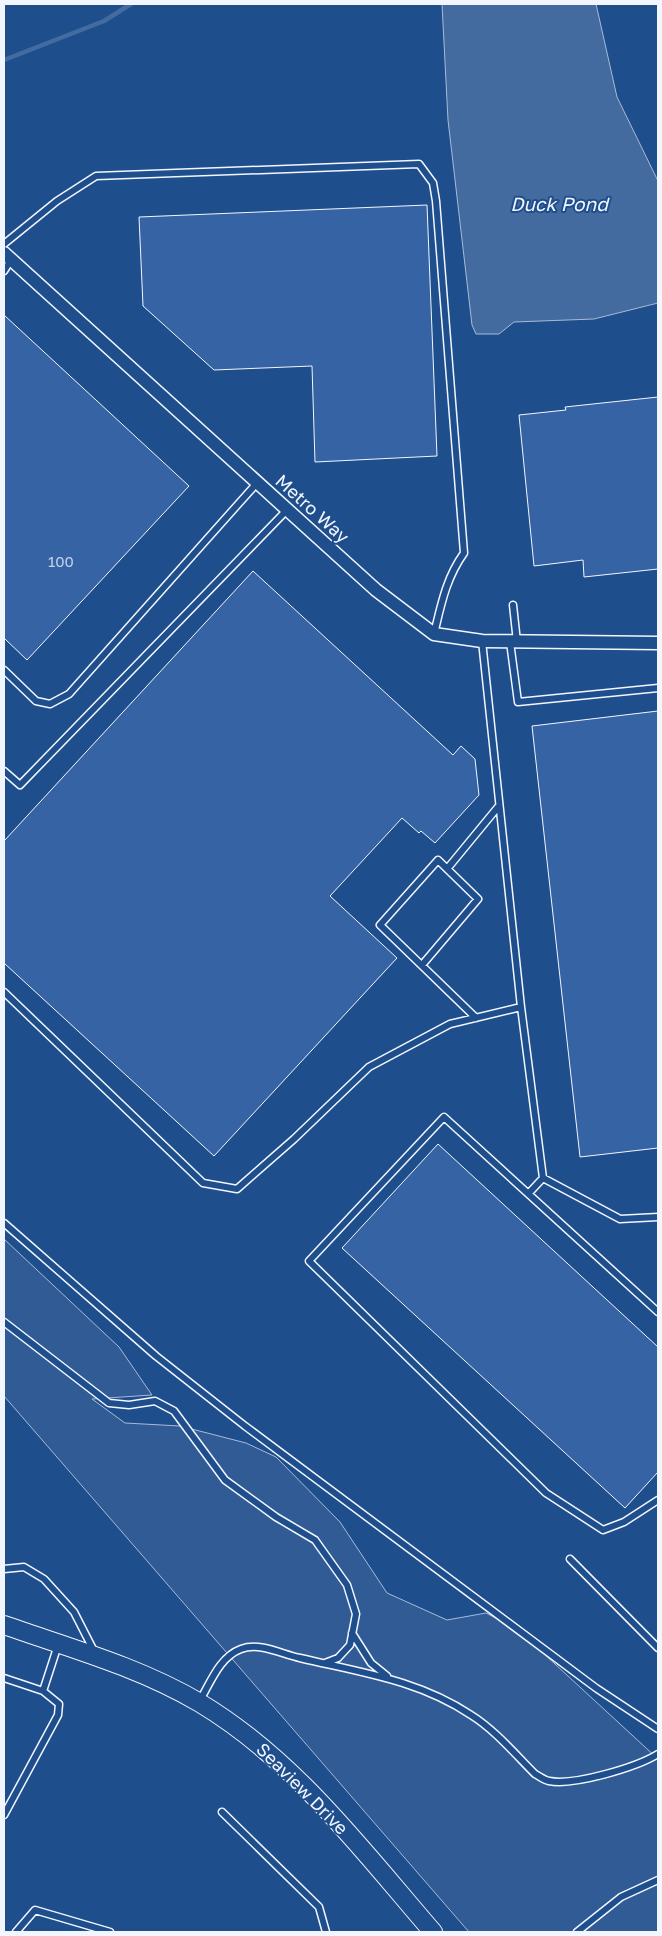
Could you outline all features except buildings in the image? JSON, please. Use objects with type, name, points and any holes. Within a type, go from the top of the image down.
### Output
[{"type":"main road","name":"Seaview Drive","points":[[4,1625],[97,1656],[155,1680],[199,1703],[251,1738],[292,1774],[433,1932]]},
{"type":"street","name":"Metro Way","points":[[7,256],[376,590],[434,634],[482,642],[658,643]]},
{"type":"lane","points":[[4,244],[57,201],[96,176],[419,164],[433,183],[436,202],[464,553],[454,567],[446,584],[434,634]]},
{"type":"lane","points":[[4,271],[7,256]]},
{"type":"lane","points":[[4,670],[36,701],[50,704],[69,694],[257,483]]},
{"type":"lane","points":[[4,771],[20,785],[286,510]]},
{"type":"lane","points":[[513,605],[518,702],[658,688]]},
{"type":"lane","points":[[482,642],[498,807],[543,1178]]},
{"type":"lane","points":[[447,868],[498,807]]},
{"type":"lane","points":[[422,965],[478,899],[438,860],[380,925],[476,1018]]},
{"type":"lane","points":[[4,992],[203,1183],[237,1189],[294,1139],[369,1067],[450,1024],[521,1007]]},
{"type":"lane","points":[[658,1312],[444,1117],[310,1261],[546,1492],[603,1530],[624,1522],[658,1500]]},
{"type":"lane","points":[[528,1194],[543,1178]]},
{"type":"lane","points":[[543,1178],[620,1219],[658,1216]]},
{"type":"lane","points":[[4,1222],[156,1356],[244,1426],[596,1688],[658,1729]]},
{"type":"lane","points":[[4,1322],[109,1403],[130,1405],[155,1401],[174,1411],[225,1480],[276,1517],[315,1540],[347,1584],[356,1614],[350,1645],[338,1658],[325,1663]]},
{"type":"lane","points":[[570,1559],[658,1648]]},
{"type":"lane","points":[[4,1569],[24,1567],[44,1579],[74,1612],[97,1656]]},
{"type":"lane","points":[[352,1633],[371,1663],[389,1678]]},
{"type":"lane","points":[[42,1691],[59,1644]]},
{"type":"lane","points":[[199,1703],[221,1664],[241,1649],[269,1649],[362,1670],[416,1686],[472,1715],[535,1774],[547,1781],[566,1782],[627,1768],[658,1754]]},
{"type":"lane","points":[[4,1678],[42,1691],[59,1704],[58,1715],[4,1815]]},
{"type":"lane","points":[[222,1812],[319,1907],[326,1932]]},
{"type":"lane","points":[[577,1932],[621,1897],[658,1880]]},
{"type":"lane","points":[[16,1932],[35,1910],[110,1932]]},
{"type":"shaded area","points":[[4,1239],[119,1347],[152,1395],[92,1399],[125,1423],[180,1426],[246,1443],[276,1457],[340,1522],[387,1593],[447,1620],[486,1613],[517,1629],[658,1759],[658,1932],[469,1932],[4,1396]]},
{"type":"water","name":"Duck Pond","points":[[442,4],[596,4],[617,97],[658,181],[658,303],[594,319],[514,322],[499,334],[476,334],[472,325],[448,120]]},
{"type":"waterway","points":[[4,60],[104,21],[131,4]]}]
